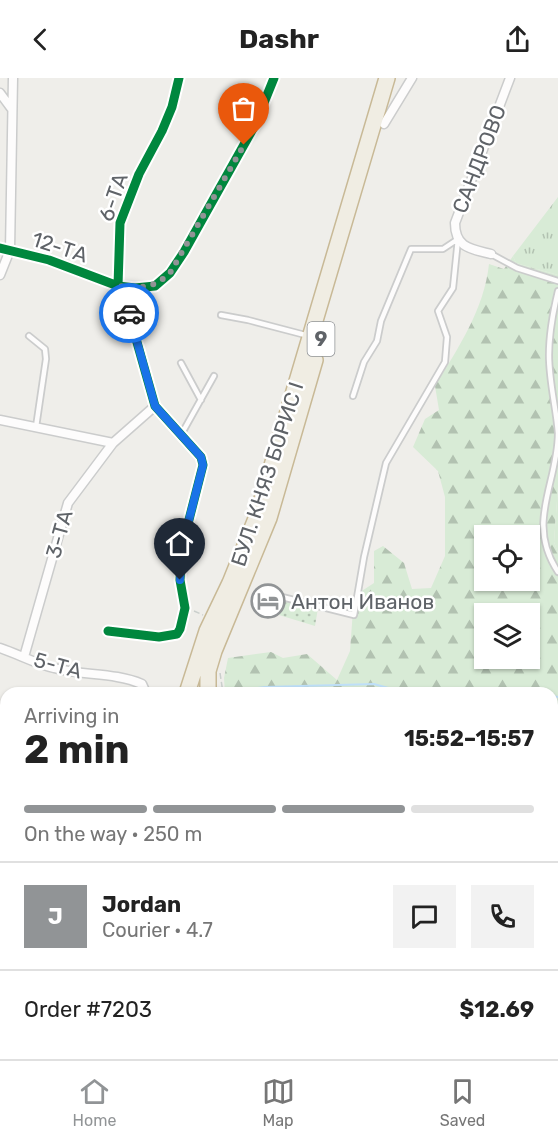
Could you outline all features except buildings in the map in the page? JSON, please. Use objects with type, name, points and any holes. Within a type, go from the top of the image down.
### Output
[{"type":"highway","name":"БУЛ. КНЯЗ БОРИС I","points":[[190,687],[200,648],[257,516],[387,78]]},
{"type":"highway","name":"БУЛ. КНЯЗ БОРИС I","points":[[208,687],[208,671],[213,651],[276,496],[398,78]]},
{"type":"street","points":[[0,275],[10,250],[13,78]]},
{"type":"street","name":"6-ТА","points":[[179,78],[168,115],[139,174],[120,223],[118,286],[129,314],[155,406],[201,457],[203,465],[182,547],[180,580],[185,608]]},
{"type":"street","name":"12-ТА","points":[[0,248],[49,260],[118,286],[135,288],[155,285],[170,273],[255,125],[274,78]]},
{"type":"street","points":[[384,124],[412,78]]},
{"type":"street","name":"САНДРОВО","points":[[491,254],[471,249],[458,240],[455,223],[510,78]]},
{"type":"street","points":[[0,93],[11,108]]},
{"type":"street","name":"3-ТА","points":[[24,657],[68,502],[112,443],[155,406]]},
{"type":"street","points":[[0,420],[112,443]]},
{"type":"street","points":[[108,631],[170,637],[177,634],[180,629],[185,608]]},
{"type":"street","name":"5-ТА","points":[[0,648],[51,668],[116,675],[142,684],[143,687]]},
{"type":"lane","points":[[353,396],[364,362],[377,341],[381,321],[411,249],[443,249],[458,240]]},
{"type":"lane","points":[[282,597],[354,615],[364,557],[386,463],[445,362],[447,337],[438,311],[453,288],[458,240]]},
{"type":"lane","points":[[491,254],[517,268],[558,281]]},
{"type":"lane","points":[[558,291],[549,354],[558,434],[554,471],[543,523],[546,551],[558,572]]},
{"type":"lane","points":[[221,315],[312,337]]},
{"type":"lane","points":[[28,336],[45,349],[46,359],[36,427]]},
{"type":"lane","points":[[181,363],[201,399]]},
{"type":"lane","points":[[181,435],[214,376]]},
{"type":"path","points":[[185,608],[212,620]]},
{"type":"path","points":[[220,670],[222,687]]},
{"type":"green space","points":[[558,197],[558,275],[516,263],[513,256]]},
{"type":"green space","points":[[513,256],[516,263],[558,275],[558,487],[554,542],[558,553],[558,687],[225,687],[228,658],[271,652],[283,658],[307,654],[337,680],[350,651],[354,596],[374,583],[374,551],[383,546],[404,563],[412,589],[431,588],[445,556],[445,497],[438,471],[413,447],[425,419],[439,410],[435,386],[469,328],[486,281],[489,264],[504,269]]},
{"type":"green space","points":[[558,487],[558,553],[554,542]]},
{"type":"green space","points":[[283,599],[318,608],[315,626],[279,615]]},
{"type":"waterway","points":[[265,687],[374,684],[385,687]]},
{"type":"cycle path","points":[[108,631],[159,637],[177,634],[185,608],[180,580],[182,547],[203,465],[201,457],[155,406],[129,314],[118,286],[120,223],[139,174],[172,107],[179,78]]},
{"type":"cycle path","points":[[0,248],[49,260],[118,286],[135,288],[155,286],[170,273],[184,252],[255,125],[274,78]]},
{"type":"way so far","points":[[129,313],[118,286],[135,288],[155,285],[170,273],[244,145]]},
{"type":"place","name":"Антон Иванов","points":[[268,601]]},
{"type":"route","points":[[129,313],[155,406],[201,457],[203,465],[182,547],[180,580]]}]
